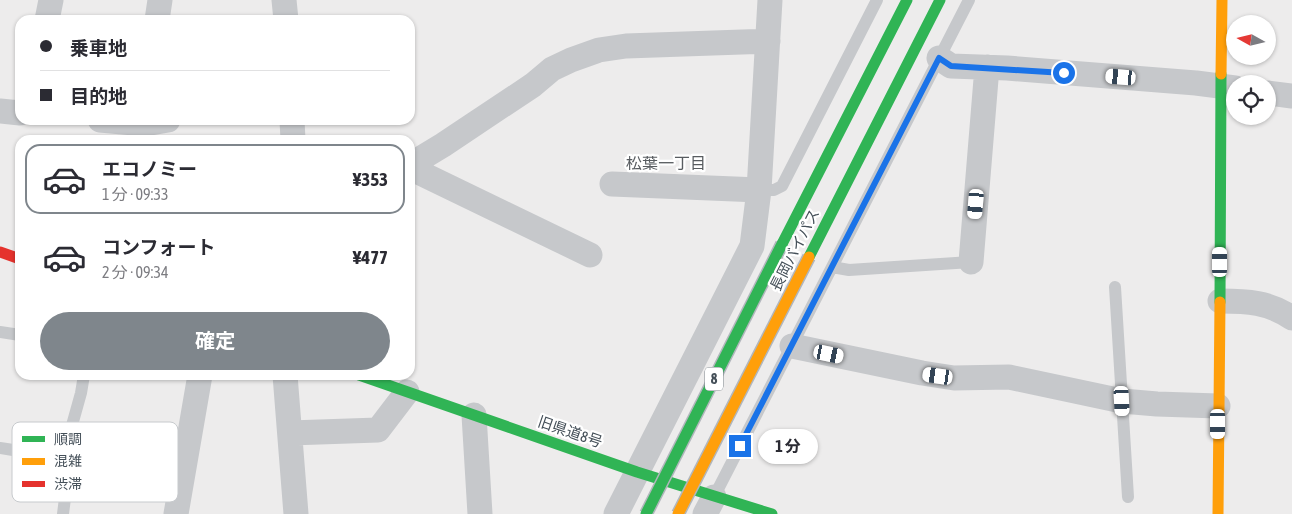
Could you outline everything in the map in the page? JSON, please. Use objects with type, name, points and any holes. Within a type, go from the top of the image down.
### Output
[{"type":"main road","name":"長岡バイパス","points":[[646,514],[907,0]]},
{"type":"main road","name":"長岡バイパス","points":[[678,514],[940,0]]},
{"type":"main road","points":[[1222,0],[1227,75]]},
{"type":"main road","points":[[1218,514],[1220,301],[1227,125]]},
{"type":"main road","points":[[0,252],[15,257]]},
{"type":"main road","name":"旧県道8号","points":[[373,380],[637,472],[710,505],[772,514]]},
{"type":"street","points":[[158,15],[160,0]]},
{"type":"street","points":[[284,0],[286,15]]},
{"type":"street","points":[[616,514],[752,246],[758,190],[770,0]]},
{"type":"street","points":[[415,163],[533,85],[552,69],[570,60],[599,50],[626,46],[768,42]]},
{"type":"street","points":[[939,58],[951,66],[987,67],[1226,87]]},
{"type":"street","points":[[971,262],[987,67]]},
{"type":"street","points":[[1276,93],[1292,96]]},
{"type":"street","points":[[0,111],[15,112]]},
{"type":"street","points":[[415,168],[590,254]]},
{"type":"street","points":[[612,184],[758,190]]},
{"type":"street","points":[[1220,301],[1248,301],[1270,306],[1292,318]]},
{"type":"street","points":[[792,346],[954,378],[1009,377],[1122,401],[1218,406]]},
{"type":"street","points":[[176,514],[199,380]]},
{"type":"street","points":[[285,380],[296,514]]},
{"type":"street","points":[[290,433],[378,430],[408,392]]},
{"type":"street","points":[[474,416],[480,514]]},
{"type":"lane","points":[[758,190],[774,190],[782,186],[877,0]]},
{"type":"lane","points":[[710,505],[969,0]]},
{"type":"lane","points":[[832,267],[849,270],[971,262]]},
{"type":"lane","points":[[1115,286],[1128,497]]},
{"type":"lane","points":[[0,332],[15,334]]},
{"type":"lane","points":[[73,422],[83,380]]},
{"type":"traffic: fast","points":[[782,244],[907,0]]},
{"type":"traffic: fast","points":[[809,257],[940,0]]},
{"type":"traffic: fast","points":[[1220,302],[1221,74]]},
{"type":"traffic: fast","points":[[646,514],[782,244]]},
{"type":"traffic: fast","points":[[373,380],[637,472],[772,514]]},
{"type":"traffic: slow","points":[[1221,74],[1222,0]]},
{"type":"traffic: slow","points":[[678,514],[809,257]]},
{"type":"traffic: slow","points":[[1218,514],[1220,302]]},
{"type":"traffic: jam","points":[[0,252],[15,257]]},
{"type":"district","name":"松葉一丁目","points":[[666,163]]},
{"type":"route","points":[[740,446],[939,58],[951,66],[1064,73]]}]
